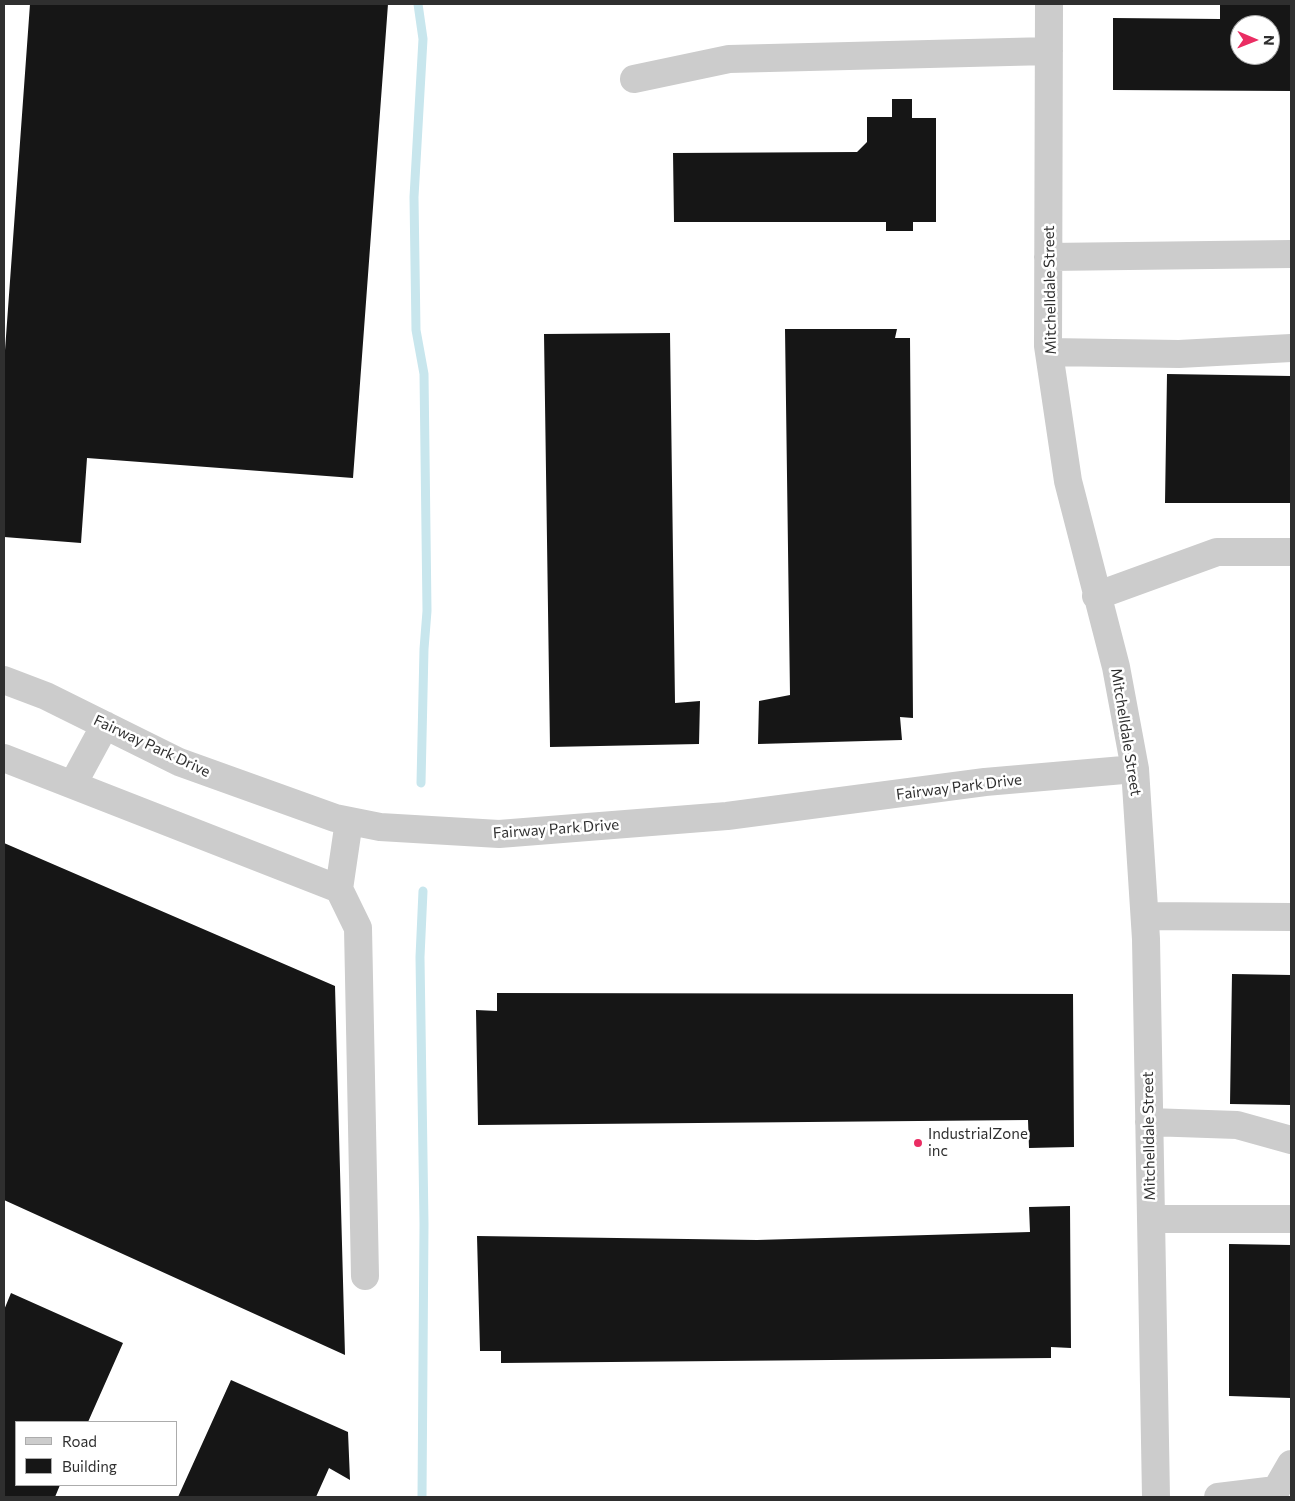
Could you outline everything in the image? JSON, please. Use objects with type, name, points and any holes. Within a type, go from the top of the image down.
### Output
[{"type":"street","name":"Mitchelldale Street","points":[[1049,4],[1049,352],[1068,481],[1096,596],[1116,667],[1135,769],[1145,916],[1156,1497]]},
{"type":"street","points":[[634,78],[729,60],[1049,51]]},
{"type":"street","points":[[1048,257],[1291,254]]},
{"type":"street","points":[[1049,352],[1179,354],[1291,348]]},
{"type":"street","points":[[1096,596],[1217,552],[1291,552]]},
{"type":"street","name":"Fairway Park Drive","points":[[4,680],[46,696],[179,762],[335,818],[380,827],[499,834],[727,816],[985,782],[1135,769]]},
{"type":"street","points":[[73,784],[105,725]]},
{"type":"street","points":[[4,758],[339,889]]},
{"type":"street","points":[[349,821],[339,889],[358,928],[365,1276]]},
{"type":"street","points":[[1145,916],[1291,917]]},
{"type":"street","points":[[1149,1122],[1236,1125],[1291,1140]]},
{"type":"street","points":[[1151,1219],[1291,1219]]},
{"type":"street","points":[[1218,1497],[1275,1494],[1291,1464]]},
{"type":"building","points":[[30,4],[388,4],[353,478],[87,458],[81,543],[4,537],[4,364]]},
{"type":"building","points":[[1220,4],[1291,4],[1291,91],[1113,90],[1113,18],[1220,19]]},
{"type":"building","points":[[892,99],[912,99],[912,118],[936,118],[936,222],[913,222],[913,231],[886,231],[886,222],[674,222],[673,153],[857,152],[867,142],[867,117],[892,117]]},
{"type":"building","points":[[785,329],[897,329],[895,338],[910,338],[913,718],[900,717],[902,740],[758,744],[759,701],[790,695]]},
{"type":"building","points":[[670,333],[675,703],[700,701],[699,744],[550,747],[544,334]]},
{"type":"building","points":[[1167,374],[1291,376],[1291,503],[1165,503]]},
{"type":"building","points":[[4,843],[335,986],[345,1355],[4,1200]]},
{"type":"building","points":[[1232,974],[1291,975],[1291,1105],[1230,1104]]},
{"type":"building","points":[[497,993],[1073,994],[1074,1147],[1029,1148],[1028,1120],[478,1125],[476,1010],[497,1011]]},
{"type":"building","points":[[1070,1206],[1071,1348],[1051,1347],[1051,1358],[501,1363],[501,1351],[480,1351],[477,1236],[757,1240],[1030,1232],[1029,1207]]},
{"type":"building","points":[[1229,1244],[1291,1245],[1291,1398],[1229,1396]]},
{"type":"building","points":[[11,1293],[123,1343],[88,1421],[15,1421],[15,1486],[60,1486],[55,1497],[4,1497],[4,1310]]},
{"type":"building","points":[[231,1380],[348,1432],[350,1480],[329,1468],[316,1497],[178,1497]]},
{"type":"waterway","points":[[418,4],[423,39],[414,197],[416,330],[424,374],[427,611],[424,649],[421,783]]},
{"type":"waterway","points":[[422,1497],[424,1224],[420,957],[423,891]]},
{"type":"place","name":"IndustrialZone inc","points":[[918,1143]]}]
